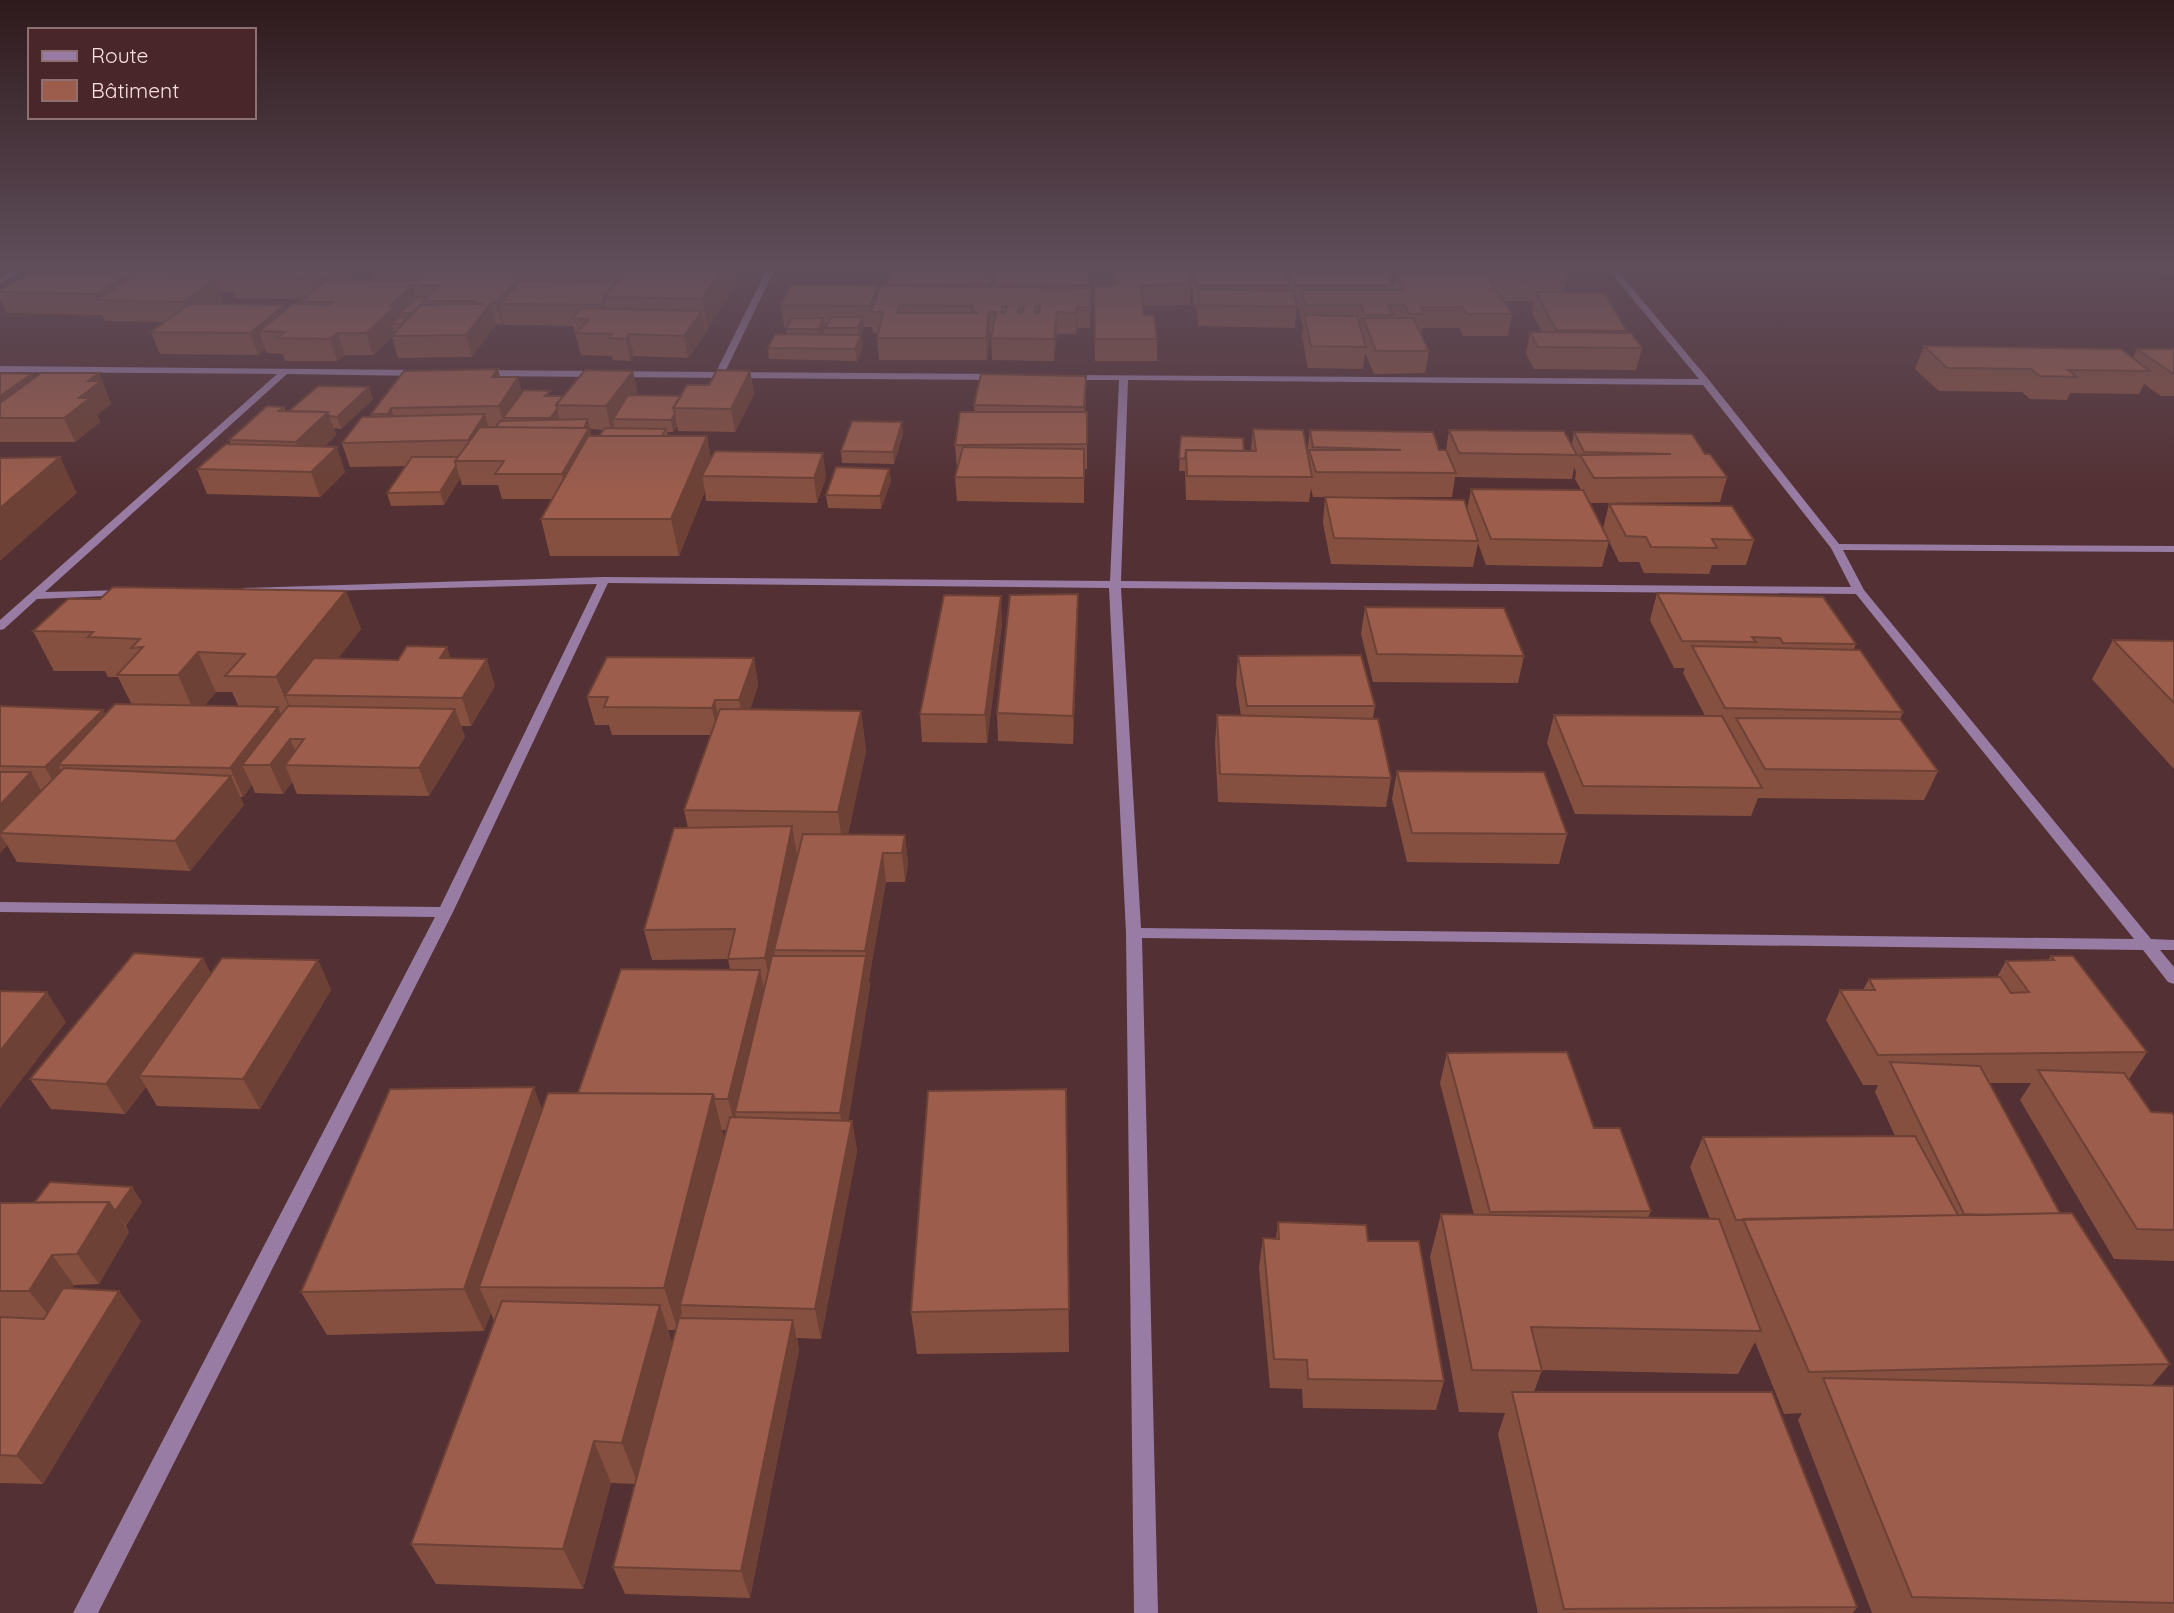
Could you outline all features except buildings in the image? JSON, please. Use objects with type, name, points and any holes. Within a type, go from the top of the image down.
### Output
[{"type":"street","points":[[719,375],[734,344]]},
{"type":"street","points":[[1675,344],[1836,547],[1859,592],[2174,978]]},
{"type":"street","points":[[0,369],[425,373]]},
{"type":"street","points":[[0,626],[286,372]]},
{"type":"street","points":[[467,373],[1012,377]]},
{"type":"street","points":[[1054,377],[1706,382]]},
{"type":"street","points":[[1124,378],[1115,585],[1134,933],[1146,1613]]},
{"type":"street","points":[[1836,547],[2174,549]]},
{"type":"street","points":[[85,1613],[445,912],[604,580]]},
{"type":"street","points":[[229,590],[604,580],[1859,592]]},
{"type":"street","points":[[34,596],[131,593]]},
{"type":"street","points":[[0,907],[445,912]]},
{"type":"street","points":[[1134,933],[2174,945]]}]
